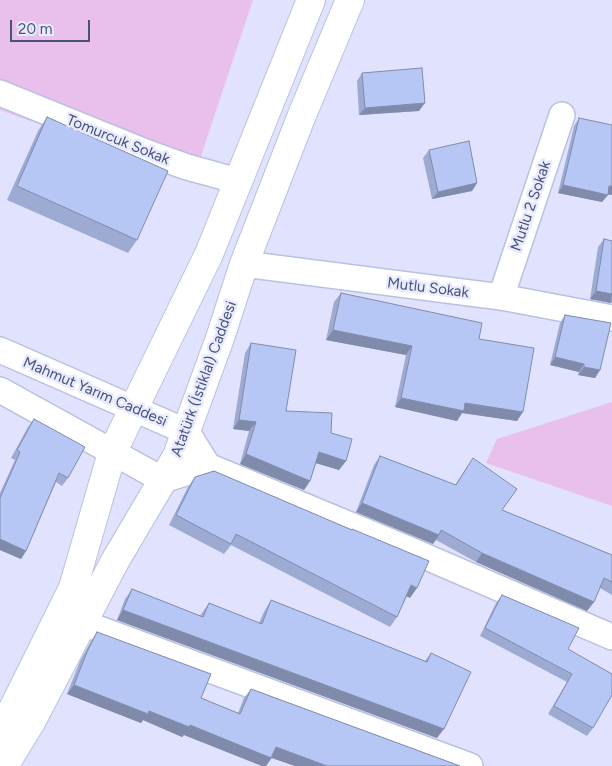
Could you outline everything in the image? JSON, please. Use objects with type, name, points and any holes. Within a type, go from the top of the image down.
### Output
[{"type":"street","points":[[0,735],[73,588],[112,453],[209,254],[311,0]]},
{"type":"street","name":"Atatürk (İstiklal) Caddesi","points":[[4,766],[31,722],[115,561],[178,456],[244,264],[302,115],[350,0]]},
{"type":"street","name":"Tomurcuk Sokak","points":[[0,93],[180,164],[238,181]]},
{"type":"street","name":"Mutlu 2 Sokak","points":[[500,297],[562,116]]},
{"type":"street","name":"Mutlu Sokak","points":[[244,264],[500,297],[612,318]]},
{"type":"street","name":"Mahmut Yarım Caddesi","points":[[0,350],[187,432]]},
{"type":"street","points":[[0,390],[163,480],[208,466]]},
{"type":"street","points":[[187,432],[208,466],[408,549],[612,637]]},
{"type":"street","points":[[83,623],[470,766]]},
{"type":"shaded area","points":[[0,0],[253,0],[193,180],[0,110]]},
{"type":"shaded area","points":[[612,402],[612,506],[486,463],[497,439]]},
{"type":"building","points":[[422,68],[425,103],[365,108],[362,73]]},
{"type":"building","points":[[47,117],[168,171],[137,240],[17,186]]},
{"type":"building","points":[[579,118],[612,125],[612,186],[609,186],[608,195],[563,185]]},
{"type":"building","points":[[469,141],[477,183],[438,192],[429,150]]},
{"type":"building","points":[[604,239],[612,241],[612,294],[596,291]]},
{"type":"building","points":[[341,293],[482,323],[479,339],[534,348],[523,412],[465,403],[464,411],[401,398],[412,346],[333,330]]},
{"type":"building","points":[[565,315],[611,323],[600,370],[584,367],[584,364],[555,357]]},
{"type":"building","points":[[251,343],[296,350],[286,411],[332,413],[331,433],[352,439],[346,461],[319,452],[310,481],[246,454],[256,422],[239,420]]},
{"type":"building","points":[[34,419],[85,447],[68,478],[59,473],[26,551],[0,539],[0,498],[20,452],[17,450]]},
{"type":"building","points":[[380,456],[456,485],[473,458],[517,489],[502,510],[612,555],[612,582],[604,578],[594,602],[482,553],[441,530],[439,535],[362,503]]},
{"type":"building","points":[[214,471],[429,561],[417,588],[411,585],[397,617],[236,534],[231,544],[176,515],[195,477]]},
{"type":"building","points":[[132,589],[203,617],[209,603],[262,624],[271,600],[427,662],[431,653],[471,672],[444,729],[123,610]]},
{"type":"building","points":[[502,595],[579,628],[568,649],[612,674],[612,695],[593,728],[554,706],[572,674],[485,628]]},
{"type":"building","points":[[97,632],[211,674],[201,698],[240,714],[251,689],[460,766],[327,766],[276,747],[271,758],[190,725],[189,727],[149,711],[148,714],[74,685]]}]
